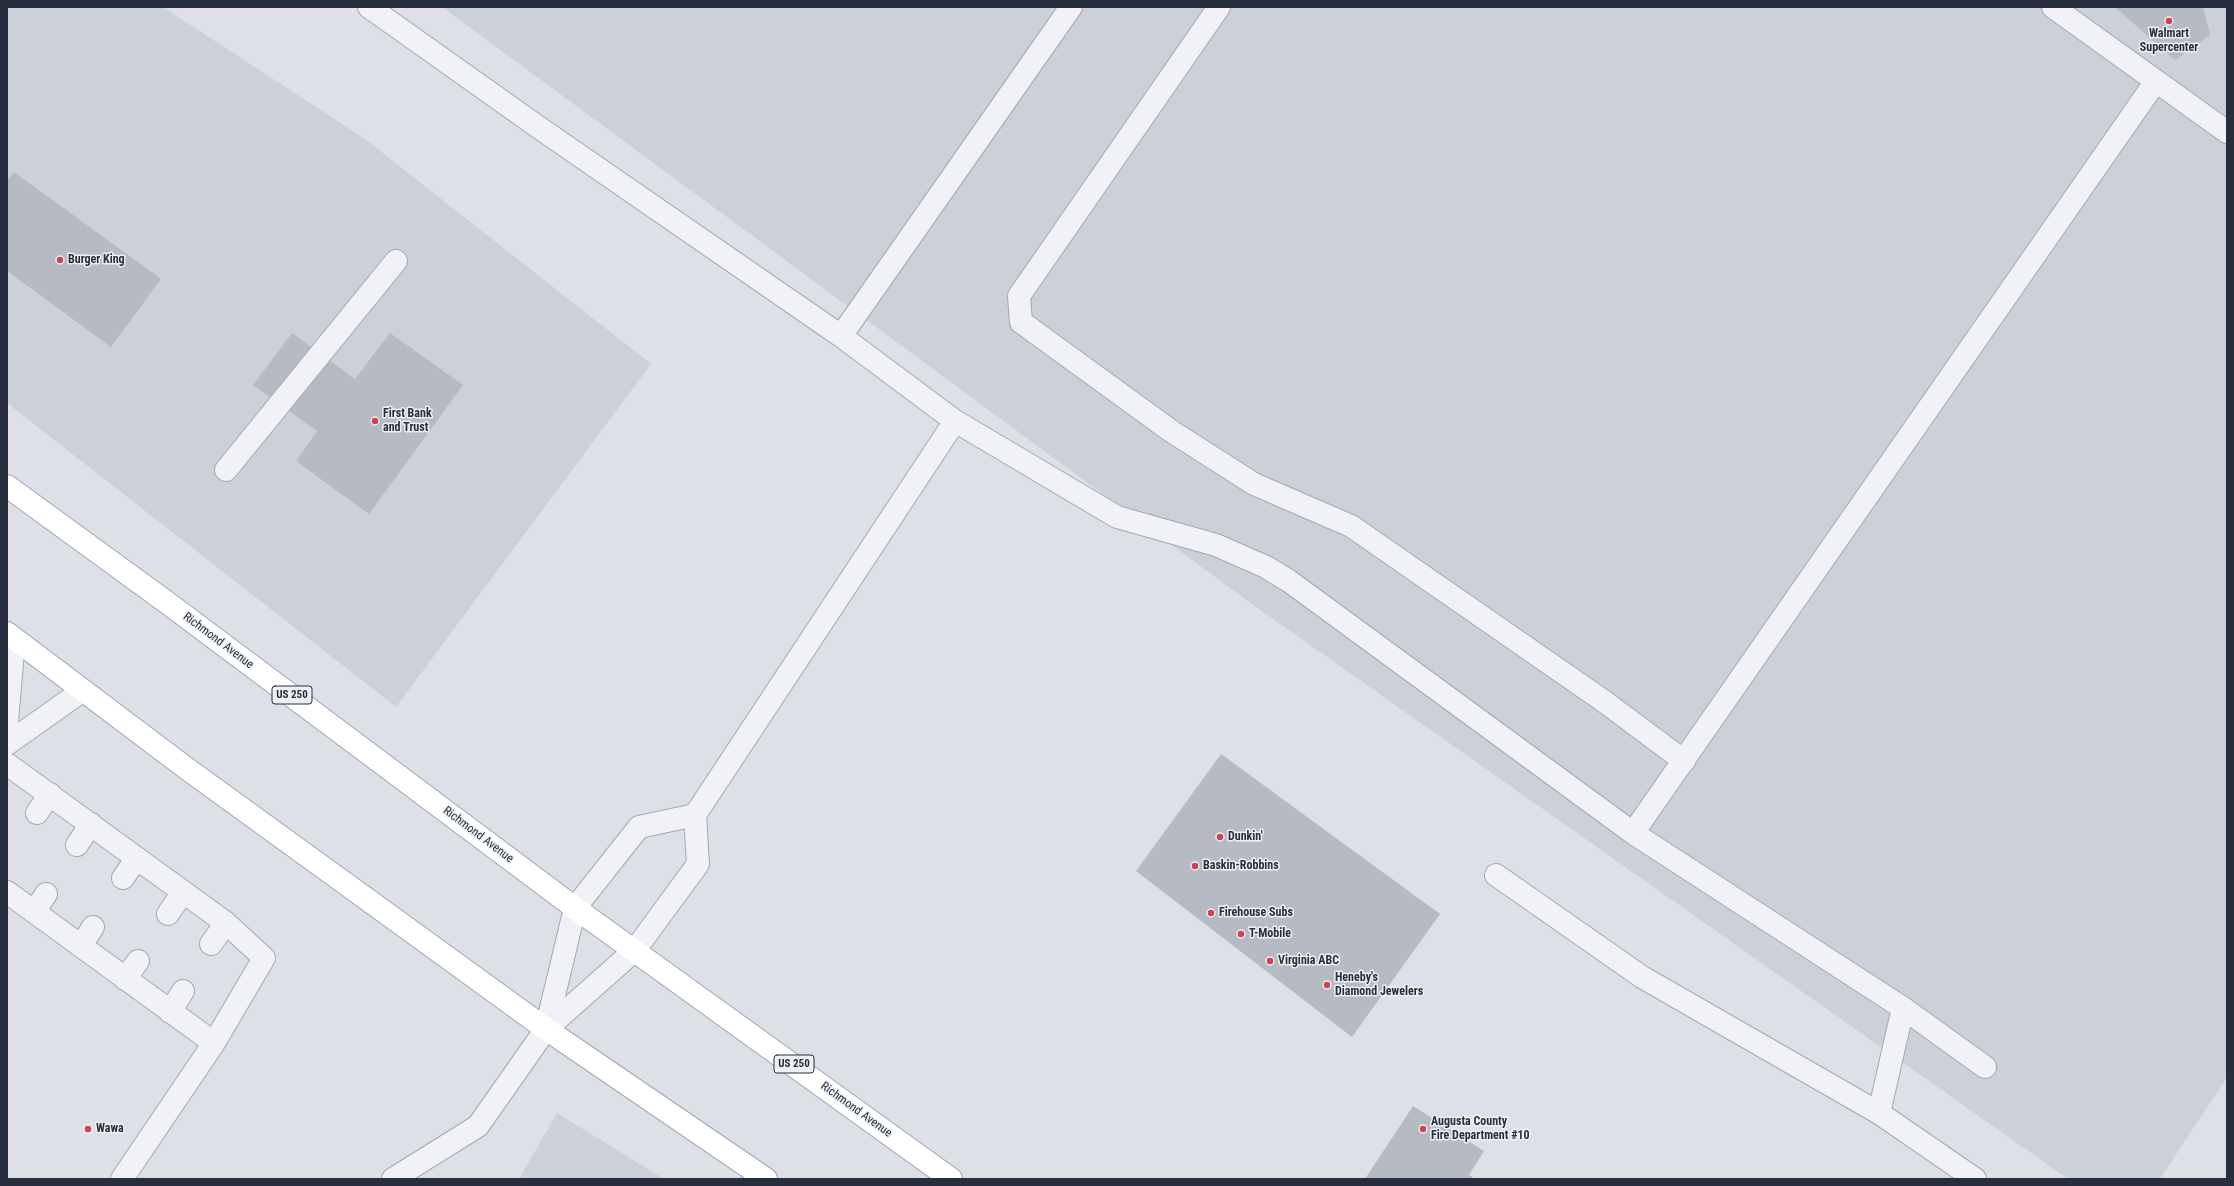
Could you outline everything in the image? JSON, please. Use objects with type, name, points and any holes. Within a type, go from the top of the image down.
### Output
[{"type":"main road","name":"Richmond Avenue","points":[[7,486],[169,604],[575,908],[951,1179]]},
{"type":"main road","points":[[11,636],[82,691],[546,1030],[766,1179]]},
{"type":"lane","points":[[841,336],[1071,7]]},
{"type":"lane","points":[[1219,7],[1019,296],[1021,322],[1171,431],[1254,484],[1351,526],[1605,702],[1684,762]]},
{"type":"lane","points":[[2053,7],[2227,132]]},
{"type":"lane","points":[[382,11],[541,129],[841,336],[955,421],[1117,517],[1216,545],[1277,574],[1633,833],[1903,1008],[1985,1067]]},
{"type":"lane","points":[[1633,833],[1684,762],[2156,81]]},
{"type":"lane","points":[[226,470],[396,261]]},
{"type":"lane","points":[[393,1179],[478,1126],[546,1030],[635,950],[698,864],[695,815],[955,421]]},
{"type":"lane","points":[[7,722],[11,636]]},
{"type":"lane","points":[[7,744],[82,691]]},
{"type":"lane","points":[[7,764],[226,923],[264,958],[214,1044],[122,1179]]},
{"type":"lane","points":[[37,813],[50,794]]},
{"type":"lane","points":[[546,1030],[575,908],[639,827],[695,815]]},
{"type":"lane","points":[[77,845],[91,824]]},
{"type":"lane","points":[[123,878],[137,858]]},
{"type":"lane","points":[[1496,875],[1642,977],[1879,1113],[1975,1179]]},
{"type":"lane","points":[[7,892],[214,1044]]},
{"type":"lane","points":[[168,914],[183,892]]},
{"type":"lane","points":[[34,912],[46,894]]},
{"type":"lane","points":[[211,944],[226,923]]},
{"type":"lane","points":[[80,946],[92,927]]},
{"type":"lane","points":[[125,979],[138,961]]},
{"type":"lane","points":[[170,1012],[183,991]]},
{"type":"lane","points":[[1879,1113],[1903,1008]]},
{"type":"shaded area","points":[[7,7],[163,7],[365,139],[651,364],[396,707],[7,403]]},
{"type":"shaded area","points":[[442,7],[2227,7],[2227,1077],[2160,1179],[2068,1179],[1249,602]]},
{"type":"shaded area","points":[[557,1113],[664,1179],[519,1179]]},
{"type":"building","name":"Walmart Supercenter","points":[[2115,7],[2203,7],[2210,35],[2175,60]]},
{"type":"building","points":[[14,172],[161,279],[111,347],[7,271],[7,181]]},
{"type":"building","points":[[292,333],[355,379],[390,333],[463,385],[369,514],[296,461],[317,431],[253,385]]},
{"type":"building","points":[[1221,754],[1440,914],[1352,1037],[1136,871]]},
{"type":"building","name":"Augusta County Fire Department #10","points":[[1413,1106],[1484,1151],[1469,1175],[1475,1179],[1365,1179]]},
{"type":"place","name":"Walmart Supercenter","points":[[2169,21]]},
{"type":"place","name":"Burger King","points":[[60,260]]},
{"type":"place","name":"First Bank and Trust","points":[[375,421]]},
{"type":"place","name":"Dunkin'","points":[[1220,837]]},
{"type":"place","name":"Baskin-Robbins","points":[[1195,866]]},
{"type":"place","name":"Firehouse Subs","points":[[1211,913]]},
{"type":"place","name":"T-Mobile","points":[[1241,934]]},
{"type":"place","name":"Virginia ABC","points":[[1270,961]]},
{"type":"place","name":"Heneby's Diamond Jewelers","points":[[1327,985]]},
{"type":"place","name":"Wawa","points":[[88,1129]]},
{"type":"place","name":"Augusta County Fire Department #10","points":[[1423,1129]]}]
